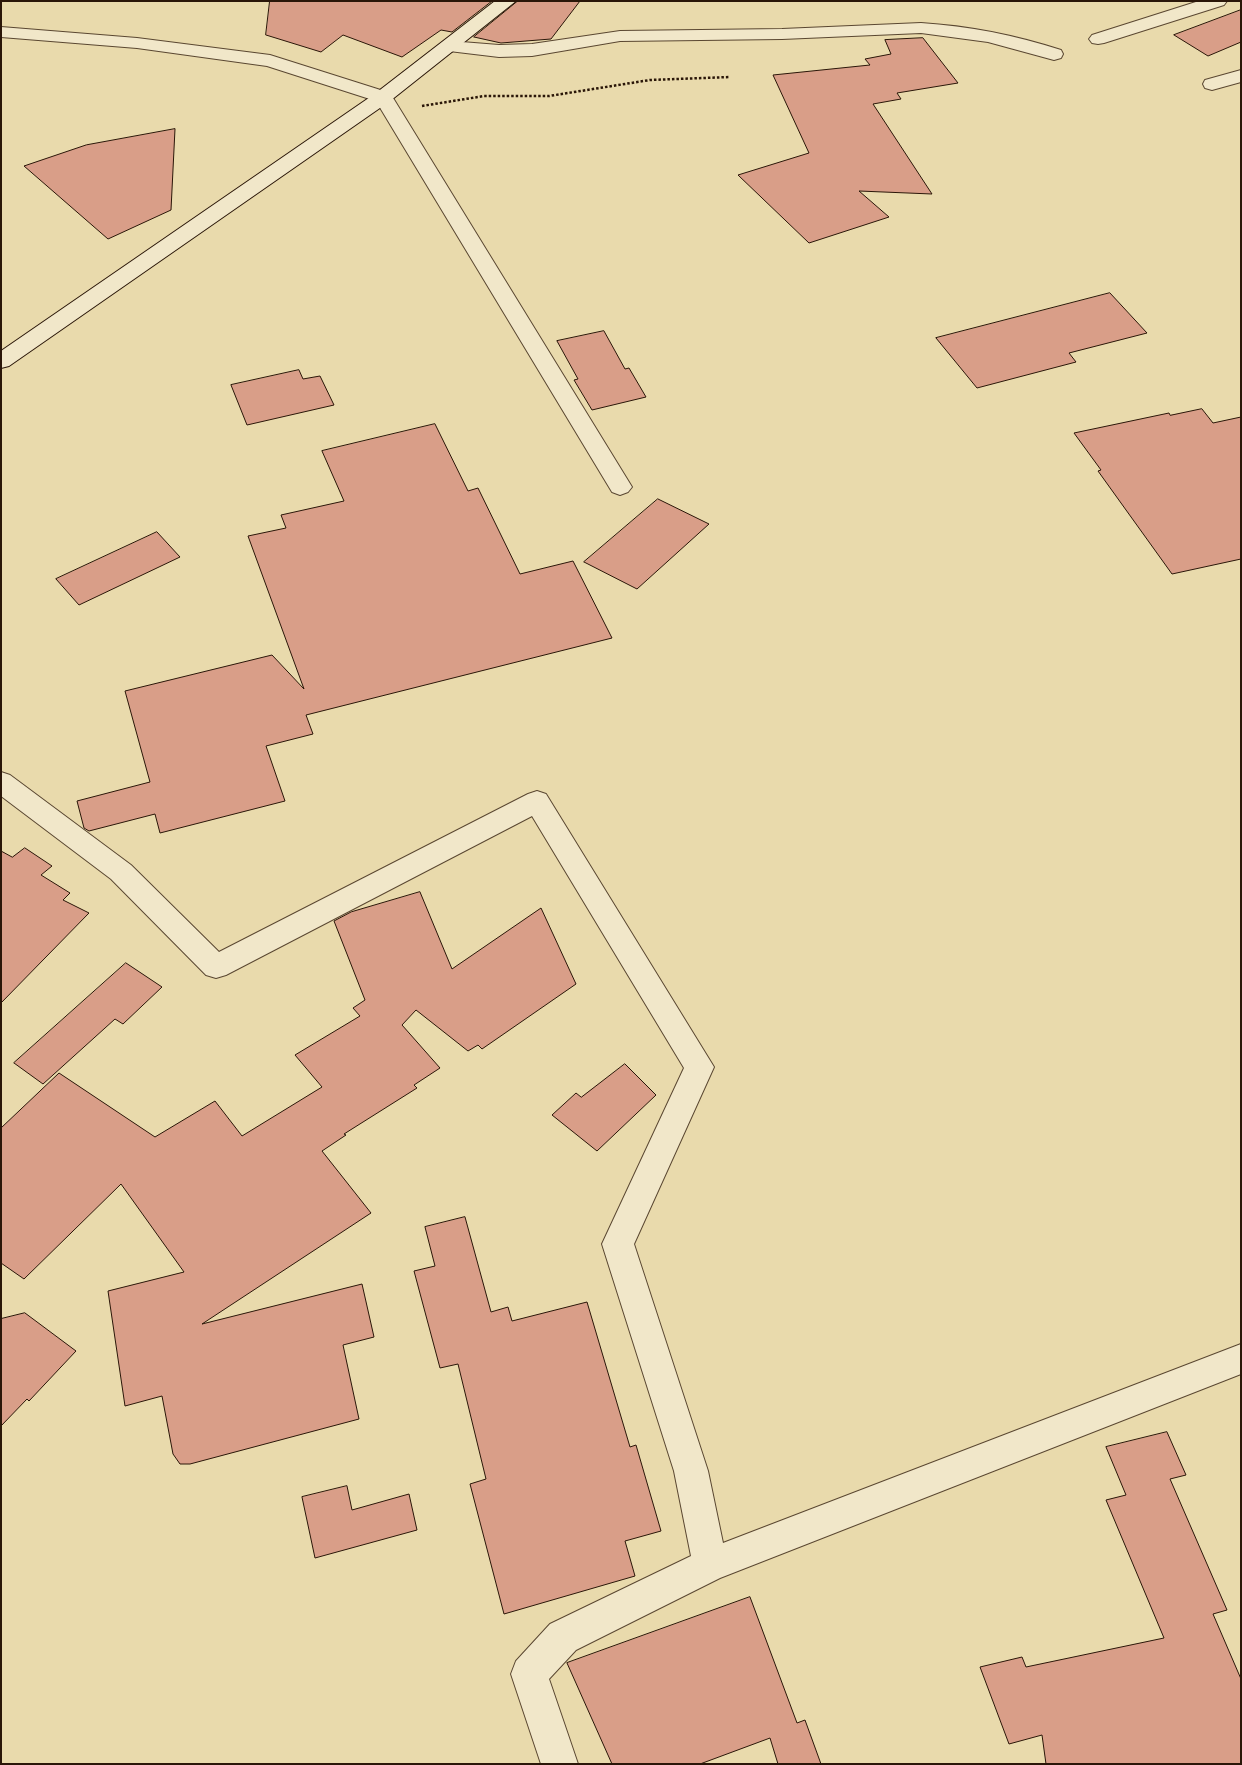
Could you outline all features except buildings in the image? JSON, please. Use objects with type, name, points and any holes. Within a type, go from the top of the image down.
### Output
[{"type":"street","points":[[1,361],[388,105],[449,46],[507,1]]},
{"type":"street","points":[[1098,39],[1218,1]]},
{"type":"street","points":[[449,46],[499,51],[532,50],[576,45],[620,36],[782,34],[921,28],[943,29],[994,38],[1054,54]]},
{"type":"street","points":[[1,32],[137,43],[270,61],[388,105],[620,487]]},
{"type":"street","points":[[1212,84],[1241,76]]},
{"type":"street","points":[[1,782],[121,872],[216,968],[537,801],[699,1066],[618,1244],[691,1470],[710,1565]]},
{"type":"street","points":[[560,1764],[529,1674],[563,1637],[710,1565],[1241,1359]]},
{"type":"path","points":[[388,105],[484,96],[549,96],[650,80],[730,77]]}]
